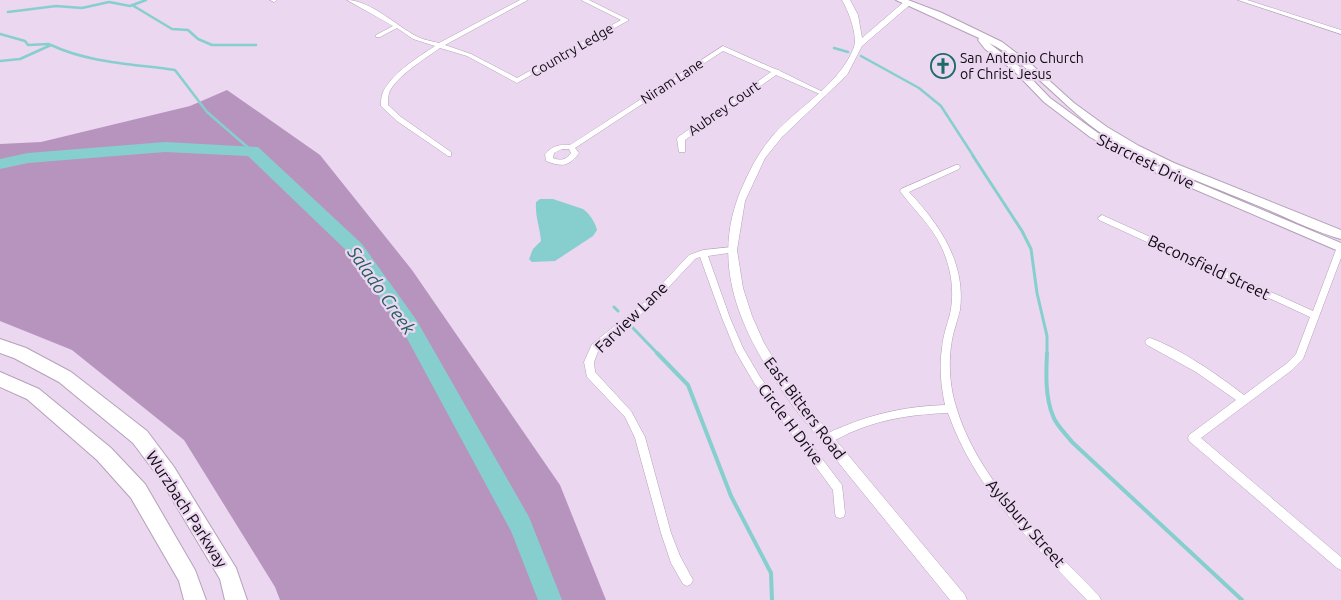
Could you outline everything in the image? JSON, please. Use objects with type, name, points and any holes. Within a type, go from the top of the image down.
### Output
[{"type":"highway","name":"Wurzbach Parkway","points":[[0,346],[20,353],[65,377],[140,437],[167,473],[229,575],[236,600]]},
{"type":"highway","name":"Wurzbach Parkway","points":[[0,378],[34,394],[104,454],[138,491],[188,577],[195,600]]},
{"type":"main road","name":"Starcrest Drive","points":[[904,2],[939,15],[999,44],[1029,67],[1071,106],[1109,132],[1170,165],[1341,235]]},
{"type":"main road","name":"Starcrest Drive","points":[[977,34],[988,47],[1017,69],[1035,88],[1065,114],[1099,138],[1149,166],[1341,248]]},
{"type":"main road","points":[[1035,88],[1049,85]]},
{"type":"main road","points":[[1099,138],[1109,132]]},
{"type":"street","points":[[350,0],[415,38],[469,55],[518,81]]},
{"type":"street","points":[[448,154],[398,119],[384,106],[383,98],[390,86],[438,45],[525,0]]},
{"type":"street","points":[[584,0],[626,20]]},
{"type":"street","points":[[846,0],[854,15],[859,45]]},
{"type":"street","points":[[1241,0],[1341,32]]},
{"type":"street","points":[[859,45],[904,2]]},
{"type":"street","name":"Country Ledge","points":[[518,81],[626,20]]},
{"type":"street","points":[[378,36],[397,26]]},
{"type":"street","name":"East Bitters Road","points":[[859,45],[844,73],[779,135],[762,157],[744,190],[740,201],[732,250],[737,288],[746,316],[759,345],[777,375],[827,439],[960,600]]},
{"type":"street","name":"Niram Lane","points":[[571,147],[723,48],[777,71]]},
{"type":"street","points":[[777,71],[824,94]]},
{"type":"street","name":"Aubrey Court","points":[[682,150],[681,140],[777,71]]},
{"type":"street","name":"Aylsbury Street","points":[[956,167],[904,191],[934,225],[949,252],[953,266],[956,296],[945,354],[946,381],[952,410],[969,452],[998,494],[1095,600]]},
{"type":"street","name":"Beconsfield Street","points":[[1102,218],[1316,316]]},
{"type":"street","points":[[1341,248],[1300,356],[1289,368],[1193,438],[1341,564]]},
{"type":"street","name":"Farview Lane","points":[[687,580],[675,559],[666,533],[640,437],[628,414],[590,374],[589,362],[596,347],[648,304],[692,257],[703,253],[732,250]]},
{"type":"street","name":"Circle H Drive","points":[[703,253],[739,349],[757,380],[838,488],[840,513]]},
{"type":"street","points":[[1150,342],[1190,362],[1218,380],[1244,401]]},
{"type":"street","points":[[827,439],[864,421],[885,415],[928,409],[952,410]]},
{"type":"shaded area","points":[[227,90],[320,155],[412,270],[560,485],[606,600],[280,600],[275,587],[184,440],[72,350],[0,321],[0,144],[41,142],[190,106]]},
{"type":"shaded area","points":[[540,199],[553,199],[583,209],[592,218],[597,230],[593,236],[555,261],[532,262],[529,259],[533,249],[541,241],[536,207],[536,202]]},
{"type":"waterway","points":[[132,5],[146,0]]},
{"type":"waterway","points":[[8,12],[56,6],[82,8],[109,2],[132,5]]},
{"type":"waterway","points":[[132,5],[172,29],[188,30],[198,39],[212,45],[256,45]]},
{"type":"waterway","points":[[0,34],[25,41],[28,45],[49,44]]},
{"type":"waterway","points":[[0,61],[20,59],[51,45],[81,56],[175,70],[207,112],[252,151]]},
{"type":"waterway","points":[[834,48],[848,52]]},
{"type":"waterway","points":[[861,56],[919,88],[941,106],[974,157]]},
{"type":"waterway","name":"Salado Creek","points":[[0,164],[28,158],[165,147],[252,151],[356,249],[410,326],[521,525],[550,600]]},
{"type":"waterway","points":[[973,156],[1022,231],[1031,249],[1037,293],[1047,336],[1047,353]]},
{"type":"waterway","points":[[614,307],[618,311]]},
{"type":"waterway","points":[[632,327],[658,354]]},
{"type":"waterway","points":[[657,353],[688,385],[731,496],[771,573],[772,600]]},
{"type":"waterway","points":[[1047,353],[1047,393],[1050,409],[1059,426],[1072,442],[1242,600]]},
{"type":"place","name":"San Antonio Church of Christ Jesus","points":[[943,66]]}]
